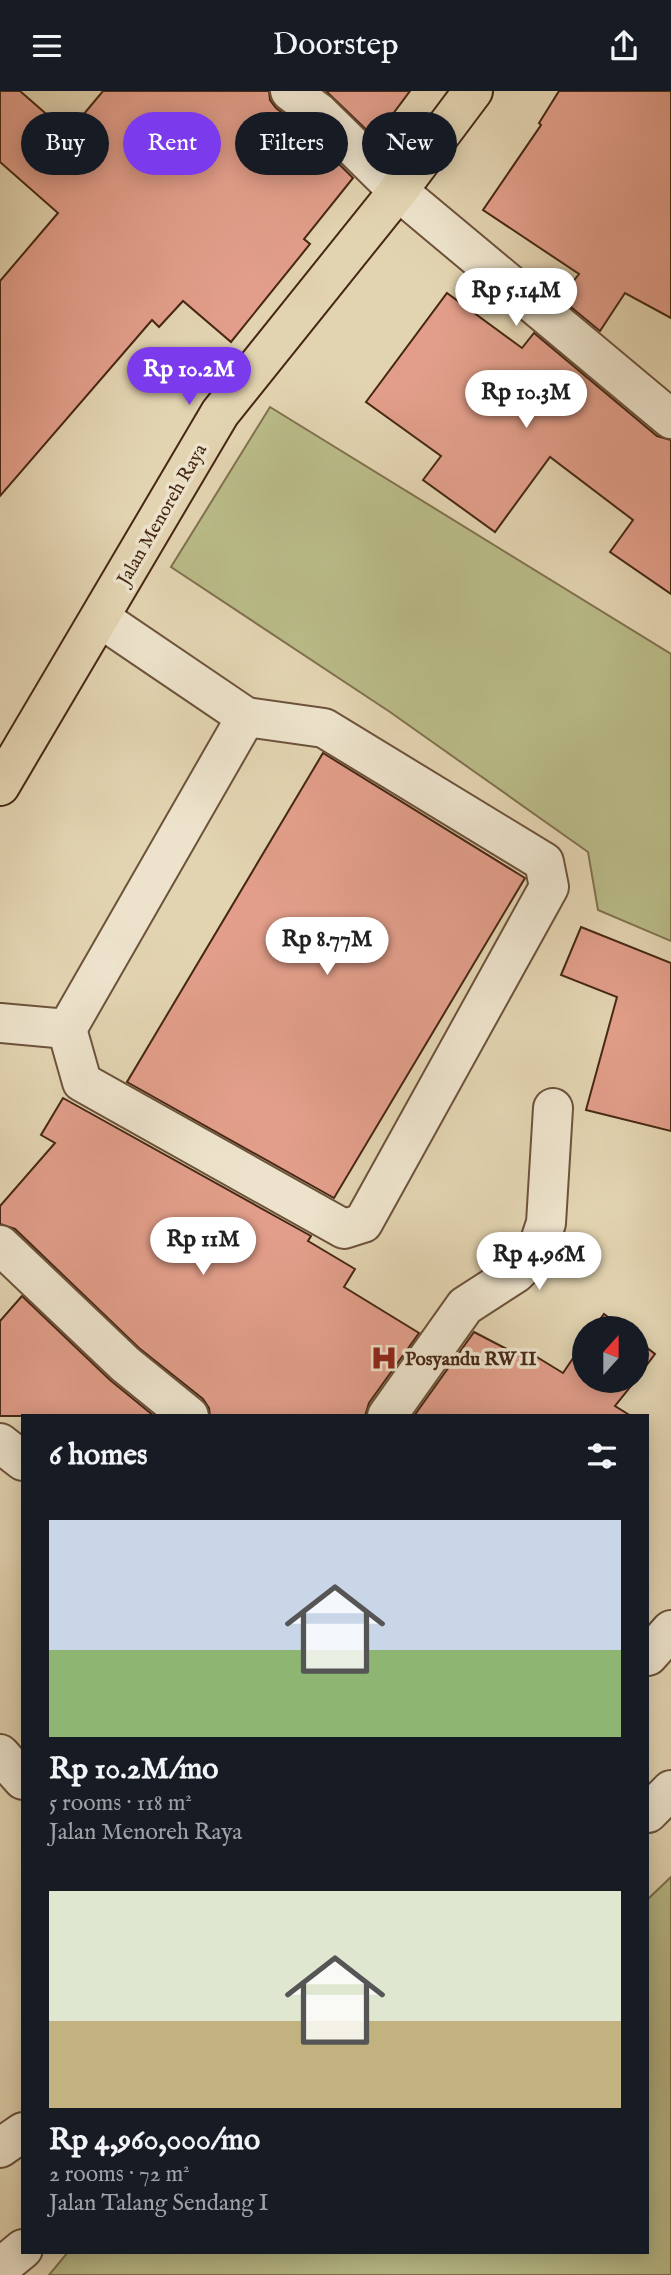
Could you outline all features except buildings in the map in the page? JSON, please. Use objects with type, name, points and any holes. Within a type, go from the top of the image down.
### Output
[{"type":"main road","name":"Jalan Menoreh Raya","points":[[0,786],[220,413],[398,191],[473,91]]},
{"type":"street","points":[[290,91],[319,113],[398,191],[671,419]]},
{"type":"street","points":[[100,618],[246,717],[324,729],[544,862],[549,887],[363,1223],[344,1229],[82,1082],[67,1029],[246,717]]},
{"type":"street","points":[[0,1023],[67,1029]]},
{"type":"street","points":[[388,1414],[465,1306],[516,1273],[537,1253],[546,1223],[553,1108]]},
{"type":"street","points":[[0,1245],[125,1364],[187,1414]]},
{"type":"street","points":[[0,1443],[21,1459]]},
{"type":"street","points":[[649,1655],[671,1630]]},
{"type":"street","points":[[0,1754],[21,1778]]},
{"type":"street","points":[[649,1812],[671,1790]]},
{"type":"street","points":[[0,2148],[21,2132]]},
{"type":"street","points":[[0,2268],[21,2251]]},
{"type":"green space","points":[[270,407],[671,654],[671,941],[598,910],[588,852],[390,712],[171,567]]},
{"type":"green space","points":[[671,1877],[671,2275],[49,2275],[66,2254],[649,2254],[649,1898]]},
{"type":"place","name":"Posyandu RW II","points":[[384,1358]]}]
